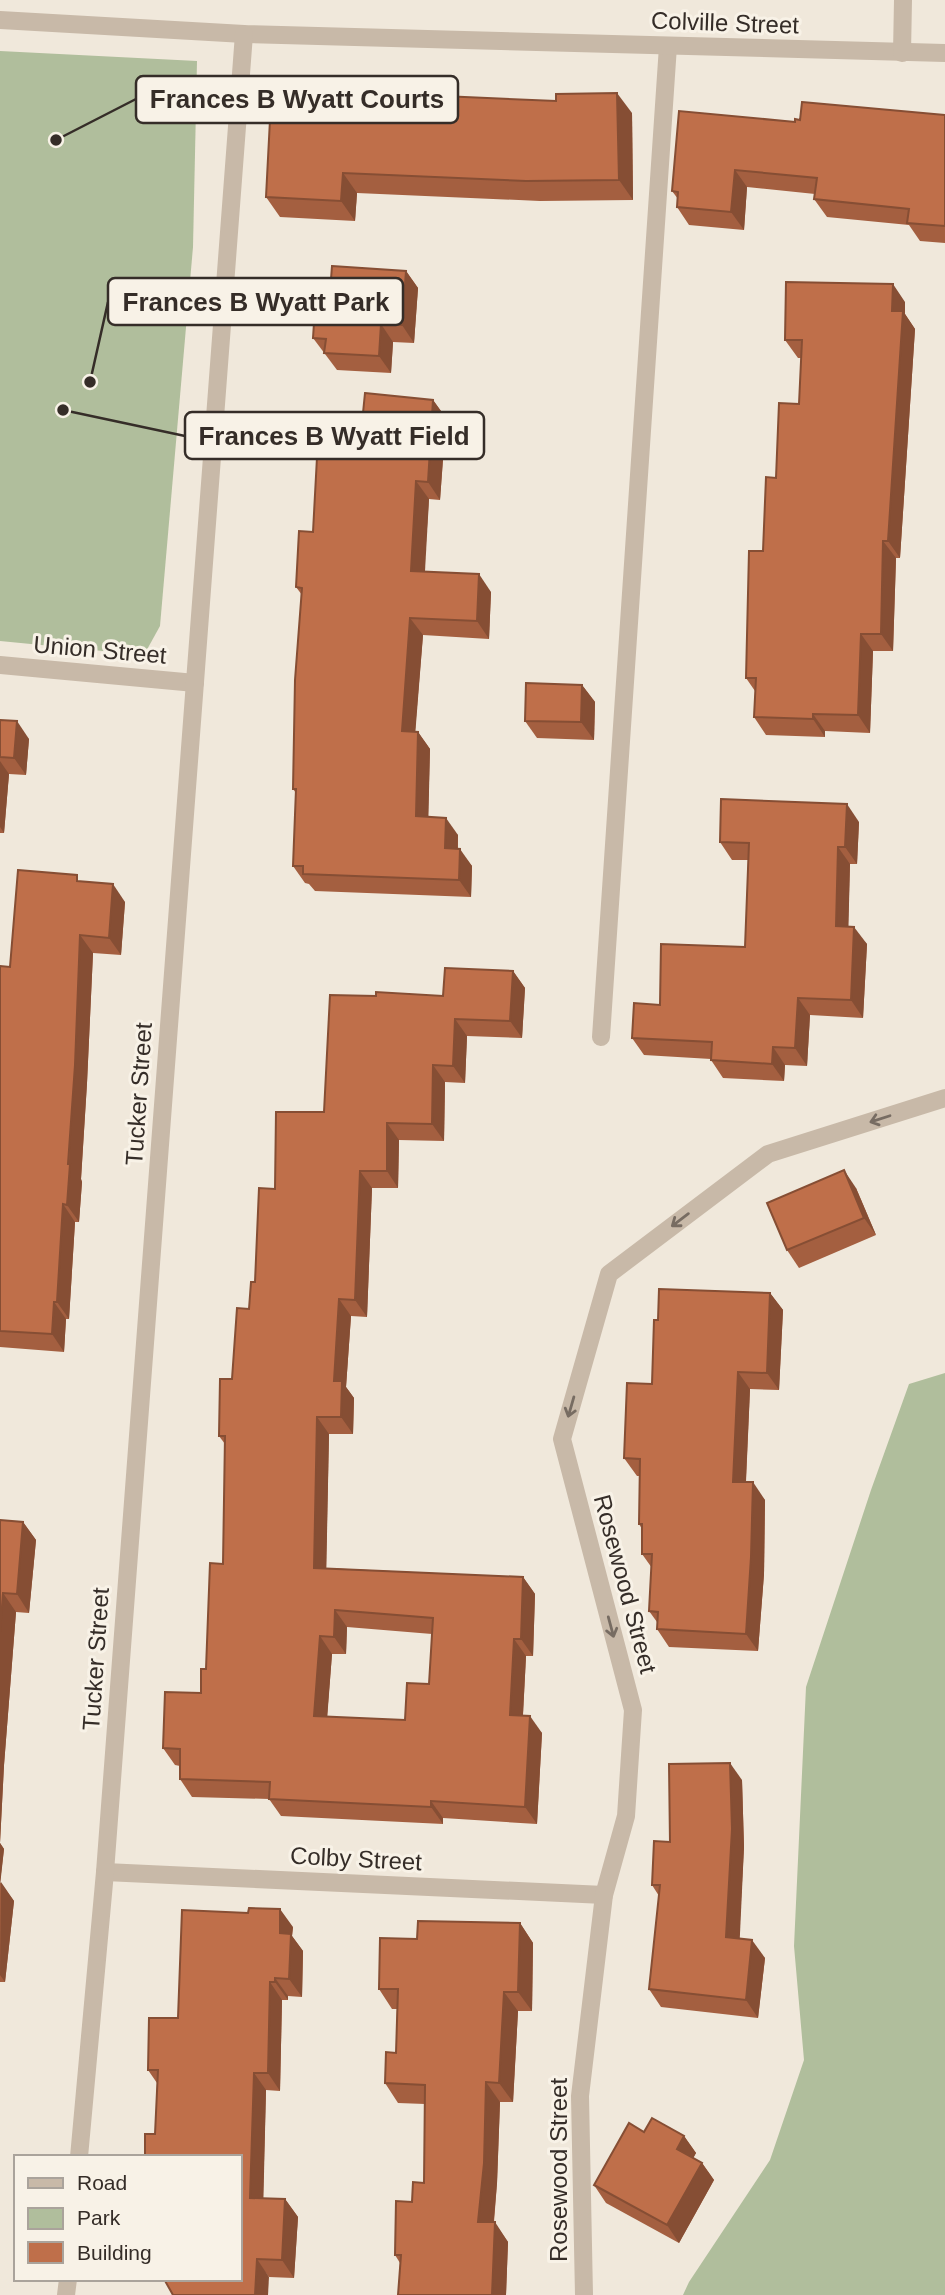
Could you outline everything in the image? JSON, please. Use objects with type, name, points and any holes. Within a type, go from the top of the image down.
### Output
[{"type":"street","points":[[902,53],[903,0]]},
{"type":"street","name":"Colville Street","points":[[0,20],[244,34],[945,54]]},
{"type":"street","name":"Tucker Street","points":[[79,2155],[105,1872],[244,34]]},
{"type":"street","points":[[601,1037],[668,46]]},
{"type":"street","name":"Union Street","points":[[0,665],[195,683]]},
{"type":"street","name":"Rosewood Street","points":[[584,2295],[580,2096],[604,1895],[626,1816],[633,1710],[562,1439],[609,1274],[768,1154],[945,1098]]},
{"type":"street","name":"Colby Street","points":[[105,1872],[604,1895]]},
{"type":"green space","points":[[0,51],[197,61],[193,247],[160,626],[144,655],[0,641]]},
{"type":"green space","points":[[945,1373],[945,2295],[683,2295],[770,2160],[804,2060],[794,1946],[806,1687],[909,1384]]},
{"type":"building","points":[[272,81],[442,96],[556,101],[556,94],[617,93],[619,180],[526,181],[343,173],[341,201],[266,197]]},
{"type":"building","points":[[802,102],[945,115],[945,226],[907,223],[909,209],[814,199],[817,178],[735,170],[731,212],[677,207],[678,192],[672,191],[679,111],[795,122],[795,119],[800,120]]},
{"type":"building","points":[[332,266],[406,271],[402,325],[381,324],[379,356],[324,353],[326,339],[313,338],[317,278],[331,279]]},
{"type":"building","points":[[786,282],[893,284],[892,311],[903,311],[888,541],[883,541],[881,634],[861,634],[858,715],[813,714],[813,719],[754,717],[756,678],[746,678],[749,551],[763,551],[766,477],[776,478],[779,403],[799,404],[802,340],[785,340]]},
{"type":"building","points":[[365,393],[433,400],[428,482],[416,481],[411,571],[479,574],[477,621],[410,618],[402,731],[418,732],[416,816],[446,818],[445,848],[460,849],[459,880],[303,874],[303,866],[293,866],[296,789],[293,789],[295,680],[302,588],[296,587],[299,531],[313,532],[319,420],[362,423]]},
{"type":"building","points":[[526,683],[582,685],[581,722],[525,721]]},
{"type":"building","points":[[0,720],[17,721],[14,758],[0,757]]},
{"type":"building","points":[[721,799],[847,804],[845,847],[838,847],[836,926],[854,927],[851,1000],[798,998],[795,1048],[773,1047],[772,1064],[711,1060],[712,1042],[632,1038],[634,1003],[660,1005],[661,944],[745,947],[749,843],[720,842]]},
{"type":"building","points":[[18,870],[77,875],[77,881],[113,884],[109,938],[80,935],[70,1164],[67,1205],[63,1204],[57,1302],[54,1302],[52,1334],[0,1331],[0,966],[10,967]]},
{"type":"building","points":[[445,968],[513,971],[510,1021],[455,1019],[453,1066],[433,1065],[432,1124],[387,1123],[387,1171],[360,1171],[355,1300],[339,1299],[334,1381],[342,1381],[341,1417],[317,1417],[314,1568],[523,1577],[521,1639],[514,1639],[510,1715],[530,1716],[525,1807],[431,1801],[431,1807],[269,1799],[270,1782],[180,1779],[180,1749],[163,1748],[165,1692],[201,1693],[201,1669],[206,1669],[210,1563],[223,1564],[225,1436],[219,1436],[220,1379],[232,1379],[237,1308],[249,1309],[251,1282],[255,1282],[259,1188],[275,1189],[276,1112],[324,1112],[330,995],[376,996],[376,992],[443,996]],"holes":[[[335,1610],[433,1618],[429,1684],[407,1683],[405,1720],[314,1716],[320,1636],[334,1637]]]},
{"type":"building","points":[[844,1170],[864,1218],[787,1250],[767,1203]]},
{"type":"building","points":[[659,1289],[770,1293],[767,1373],[738,1372],[733,1482],[753,1482],[746,1634],[657,1629],[658,1612],[649,1611],[652,1554],[642,1554],[642,1524],[639,1524],[640,1459],[624,1458],[627,1383],[652,1384],[654,1320],[658,1320]]},
{"type":"building","points":[[0,1520],[23,1522],[17,1594],[3,1593],[0,1633]]},
{"type":"building","points":[[730,1763],[732,1829],[726,1937],[752,1940],[746,2000],[649,1989],[660,1885],[652,1885],[654,1841],[670,1842],[669,1764]]},
{"type":"building","points":[[249,1908],[280,1909],[280,1933],[291,1934],[289,1979],[275,1978],[275,1982],[270,1982],[268,2073],[254,2073],[250,2198],[285,2199],[282,2260],[257,2259],[255,2295],[173,2295],[165,2281],[242,2281],[242,2155],[145,2155],[145,2134],[155,2134],[158,2070],[148,2070],[149,2018],[178,2018],[182,1910],[248,1913]]},
{"type":"building","points":[[418,1921],[520,1923],[518,1992],[504,1992],[499,2083],[486,2082],[484,2163],[478,2222],[495,2222],[492,2295],[398,2295],[401,2255],[395,2255],[396,2201],[412,2202],[413,2182],[424,2183],[425,2085],[385,2083],[386,2052],[396,2053],[398,1989],[379,1989],[380,1938],[417,1939]]},
{"type":"building","points":[[652,2118],[684,2136],[677,2149],[702,2163],[667,2225],[594,2185],[629,2123],[644,2132]]},
{"type":"place","name":"Frances B Wyatt Courts","points":[[56,140]]},
{"type":"place","name":"Frances B Wyatt Park","points":[[90,382]]},
{"type":"place","name":"Frances B Wyatt Field","points":[[63,410]]}]
